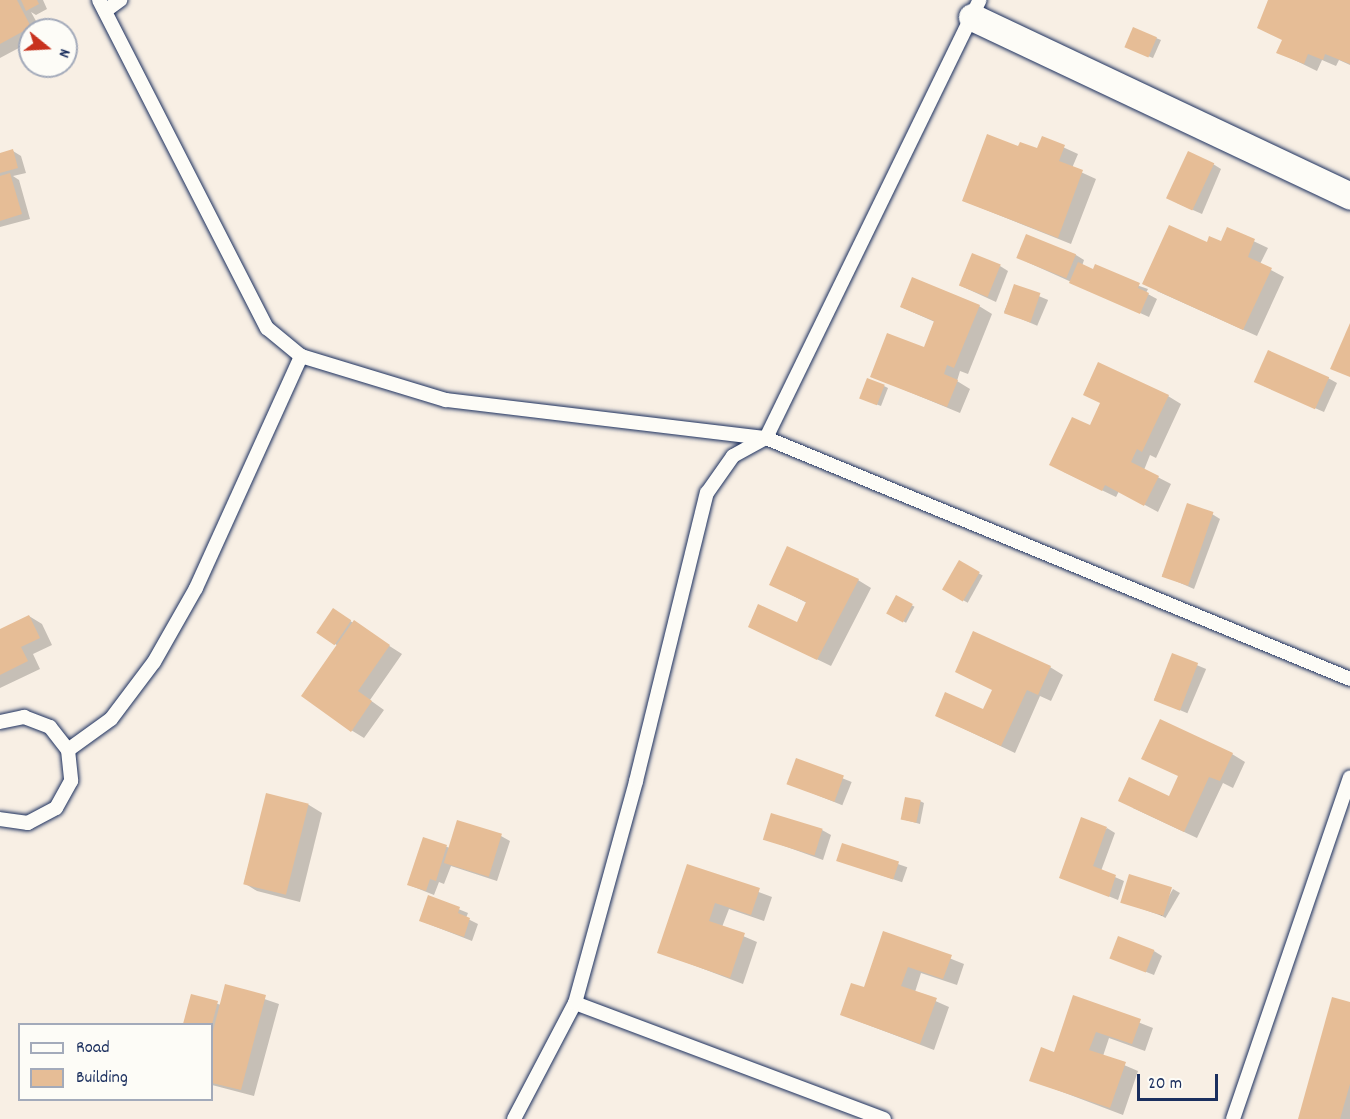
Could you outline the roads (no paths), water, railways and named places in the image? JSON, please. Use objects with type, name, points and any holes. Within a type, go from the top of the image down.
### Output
[{"type":"street","points":[[976,9],[1350,196]]},
{"type":"lane","points":[[120,0],[102,5],[267,328],[301,356],[446,400],[766,438],[1350,679]]},
{"type":"lane","points":[[514,1119],[575,1003],[636,781],[707,493],[733,456],[766,438],[976,9]]},
{"type":"lane","points":[[68,750],[111,719],[154,662],[196,588],[301,356]]},
{"type":"lane","points":[[0,722],[24,717],[50,727],[68,750],[70,781],[56,808],[28,823],[0,819]]},
{"type":"lane","points":[[1233,1119],[1350,778]]},
{"type":"lane","points":[[575,1003],[884,1119]]}]
